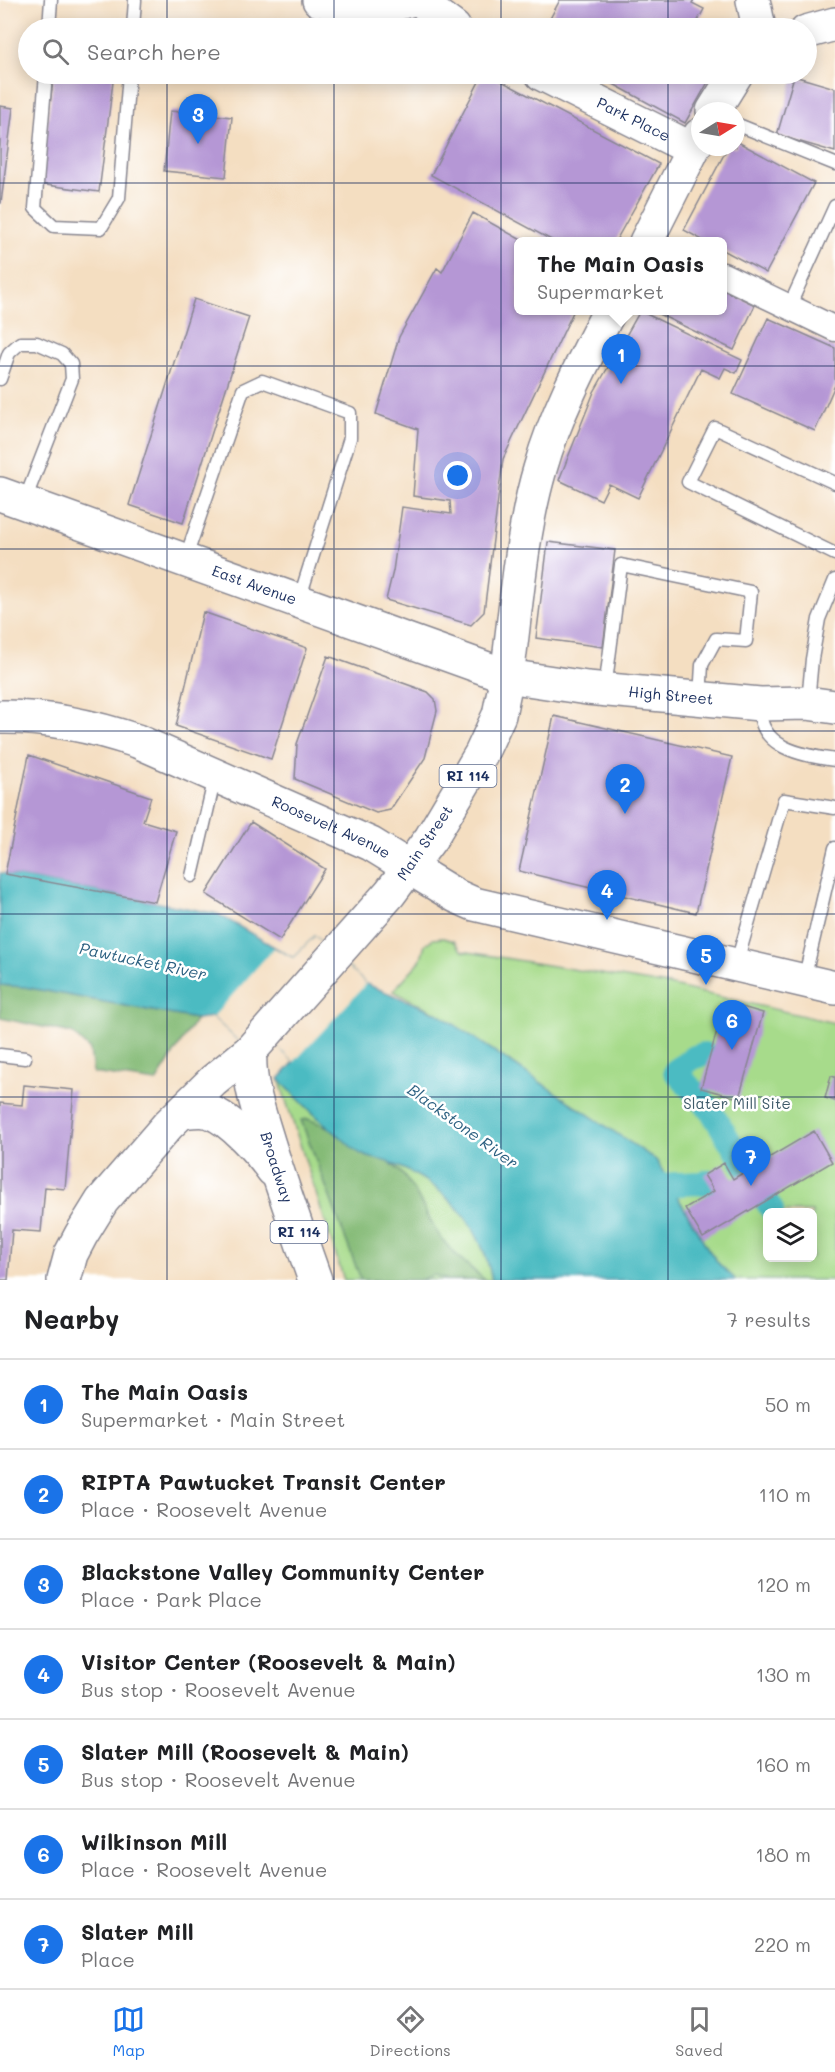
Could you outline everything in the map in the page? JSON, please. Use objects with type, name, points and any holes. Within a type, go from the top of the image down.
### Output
[{"type":"main road","points":[[319,0],[383,7],[410,0]]},
{"type":"main road","points":[[422,0],[439,18]]},
{"type":"main road","points":[[753,0],[757,18]]},
{"type":"main road","name":"Park Place","points":[[565,84],[691,140]]},
{"type":"main road","points":[[719,102],[730,84]]},
{"type":"main road","points":[[650,237],[691,152]]},
{"type":"main road","name":"Main Street","points":[[64,1280],[71,1254],[90,1217],[156,1138],[213,1082],[250,1051],[390,893],[431,838],[487,743],[499,715],[507,676],[527,532],[540,469],[565,399],[607,315]]},
{"type":"main road","name":"East Avenue","points":[[12,499],[507,676]]},
{"type":"main road","name":"High Street","points":[[507,676],[605,689],[760,704],[826,703]]},
{"type":"main road","name":"Roosevelt Avenue","points":[[0,717],[43,718],[106,730],[137,741],[371,844],[456,896],[474,904],[820,984]]},
{"type":"main road","name":"Broadway","points":[[250,1051],[254,1094],[315,1280]]},
{"type":"main road","points":[[182,1112],[207,1111],[220,1117],[257,1150],[282,1184]]},
{"type":"street","points":[[727,277],[835,329]]},
{"type":"lane","points":[[50,18],[51,0]]},
{"type":"lane","points":[[134,18],[135,0]]},
{"type":"lane","points":[[45,84],[34,208],[54,226],[100,228],[119,198],[128,84]]},
{"type":"lane","points":[[745,128],[835,164]]},
{"type":"lane","points":[[789,307],[835,206]]},
{"type":"lane","points":[[0,379],[9,353],[20,343],[37,343],[62,354],[70,364],[72,379],[12,499]]},
{"type":"lane","points":[[184,561],[243,390],[262,381],[350,413],[350,438],[299,602]]},
{"type":"lane","points":[[835,483],[715,429],[688,482],[835,554]]},
{"type":"lane","points":[[605,689],[621,565],[751,592],[746,641],[716,639],[702,665],[700,698]]},
{"type":"lane","points":[[826,703],[812,659],[819,619],[835,580]]},
{"type":"lane","points":[[760,704],[760,721],[764,731],[771,739],[782,746],[835,760]]},
{"type":"lane","points":[[192,876],[215,776]]},
{"type":"lane","points":[[736,965],[784,800],[835,808]]},
{"type":"lane","points":[[820,984],[835,848]]},
{"type":"lane","points":[[0,1055],[25,1058]]},
{"type":"green space","name":"Slater Mill Site","points":[[443,938],[453,941],[462,951],[668,985],[835,1023],[835,1280],[736,1280],[719,1264],[708,1249],[656,1160],[437,1013],[393,991],[420,961],[425,945],[433,939]]},
{"type":"green space","points":[[0,985],[25,987],[196,1019],[156,1082],[93,1073],[90,1050],[72,1033],[0,1018]]},
{"type":"green space","points":[[279,1079],[351,1147],[368,1157],[411,1172],[429,1183],[458,1208],[470,1223],[479,1240],[492,1280],[344,1280]]},
{"type":"green space","points":[[308,1119],[359,1142],[395,1166],[412,1187],[444,1242],[485,1280],[447,1280],[434,1275],[420,1280],[361,1280],[301,1120]]},
{"type":"water","points":[[0,873],[218,914],[293,958],[315,936],[366,984],[437,1013],[656,1160],[708,1249],[719,1264],[736,1280],[492,1280],[479,1240],[458,1208],[444,1195],[411,1172],[358,1152],[318,1118],[279,1079],[294,1062],[275,1044],[259,1060],[213,1017],[196,1019],[25,987],[0,985]]},
{"type":"pier","points":[[315,936],[366,984],[294,1062],[274,1044],[259,1060],[213,1017],[274,948],[293,958]]},
{"type":"building","points":[[560,0],[694,0],[692,3],[704,9],[699,18],[550,18]]},
{"type":"building","points":[[817,83],[835,88],[835,152],[777,135],[792,84]]},
{"type":"building","points":[[53,84],[113,84],[99,192],[39,184]]},
{"type":"building","points":[[478,84],[507,84],[659,164],[618,237],[546,237],[431,175]]},
{"type":"building","points":[[613,84],[707,84],[697,102],[691,102],[691,112],[685,123]]},
{"type":"building","points":[[0,106],[13,108],[1,203],[0,203]]},
{"type":"building","points":[[170,111],[232,117],[226,177],[164,171]]},
{"type":"building","points":[[745,146],[814,183],[766,273],[727,252],[727,237],[697,237],[684,230],[723,156],[745,156]]},
{"type":"building","points":[[473,213],[516,237],[514,237],[514,315],[572,315],[503,459],[484,612],[471,625],[386,600],[393,571],[402,507],[451,514],[450,501],[413,496],[418,429],[376,414],[399,337],[437,268],[442,272]]},
{"type":"building","points":[[727,292],[755,305],[734,350],[660,315],[727,315]]},
{"type":"building","points":[[194,299],[249,317],[183,523],[129,505]]},
{"type":"building","points":[[638,315],[648,315],[742,360],[736,373],[725,368],[720,378],[701,369],[638,498],[609,484],[601,500],[559,480],[594,392]]},
{"type":"building","points":[[768,318],[835,348],[835,385],[815,431],[733,394]]},
{"type":"building","points":[[548,542],[615,550],[603,647],[536,638]]},
{"type":"building","points":[[203,612],[307,648],[271,759],[176,726]]},
{"type":"building","points":[[328,656],[428,692],[435,699],[437,711],[425,758],[390,810],[376,813],[295,779],[297,744]]},
{"type":"building","points":[[554,716],[732,757],[696,913],[519,871]]},
{"type":"building","points":[[29,755],[151,797],[143,821],[176,831],[155,902],[5,874]]},
{"type":"building","points":[[251,822],[325,869],[280,940],[206,894]]},
{"type":"building","points":[[725,1002],[763,1013],[739,1098],[701,1088]]},
{"type":"building","points":[[831,1076],[835,1077],[835,1101],[825,1098]]},
{"type":"building","points":[[24,1085],[74,1090],[65,1189],[45,1187],[41,1232],[12,1230],[8,1280],[0,1280],[0,1103],[22,1105]]},
{"type":"building","points":[[814,1131],[832,1162],[703,1238],[685,1208],[714,1191],[704,1175],[724,1163],[733,1179]]},
{"type":"waterway","points":[[704,1054],[692,1058],[675,1071],[710,1109],[771,1208]]},
{"type":"waterway","points":[[641,1193],[659,1185],[708,1181]]},
{"type":"place","name":"Blackstone Valley Community Center","points":[[198,144]]},
{"type":"place","name":"The Main Oasis","points":[[621,384]]},
{"type":"place","name":"RIPTA Pawtucket Transit Center","points":[[625,814]]},
{"type":"place","name":"Visitor Center (Roosevelt & Main)","points":[[607,920]]},
{"type":"place","name":"Slater Mill (Roosevelt & Main)","points":[[706,985]]},
{"type":"place","name":"Wilkinson Mill","points":[[732,1050]]},
{"type":"place","name":"Slater Mill","points":[[751,1186]]},
{"type":"water label","name":"Pawtucket River","points":[[143,961]]},
{"type":"water label","name":"Blackstone River","points":[[463,1126]]}]
